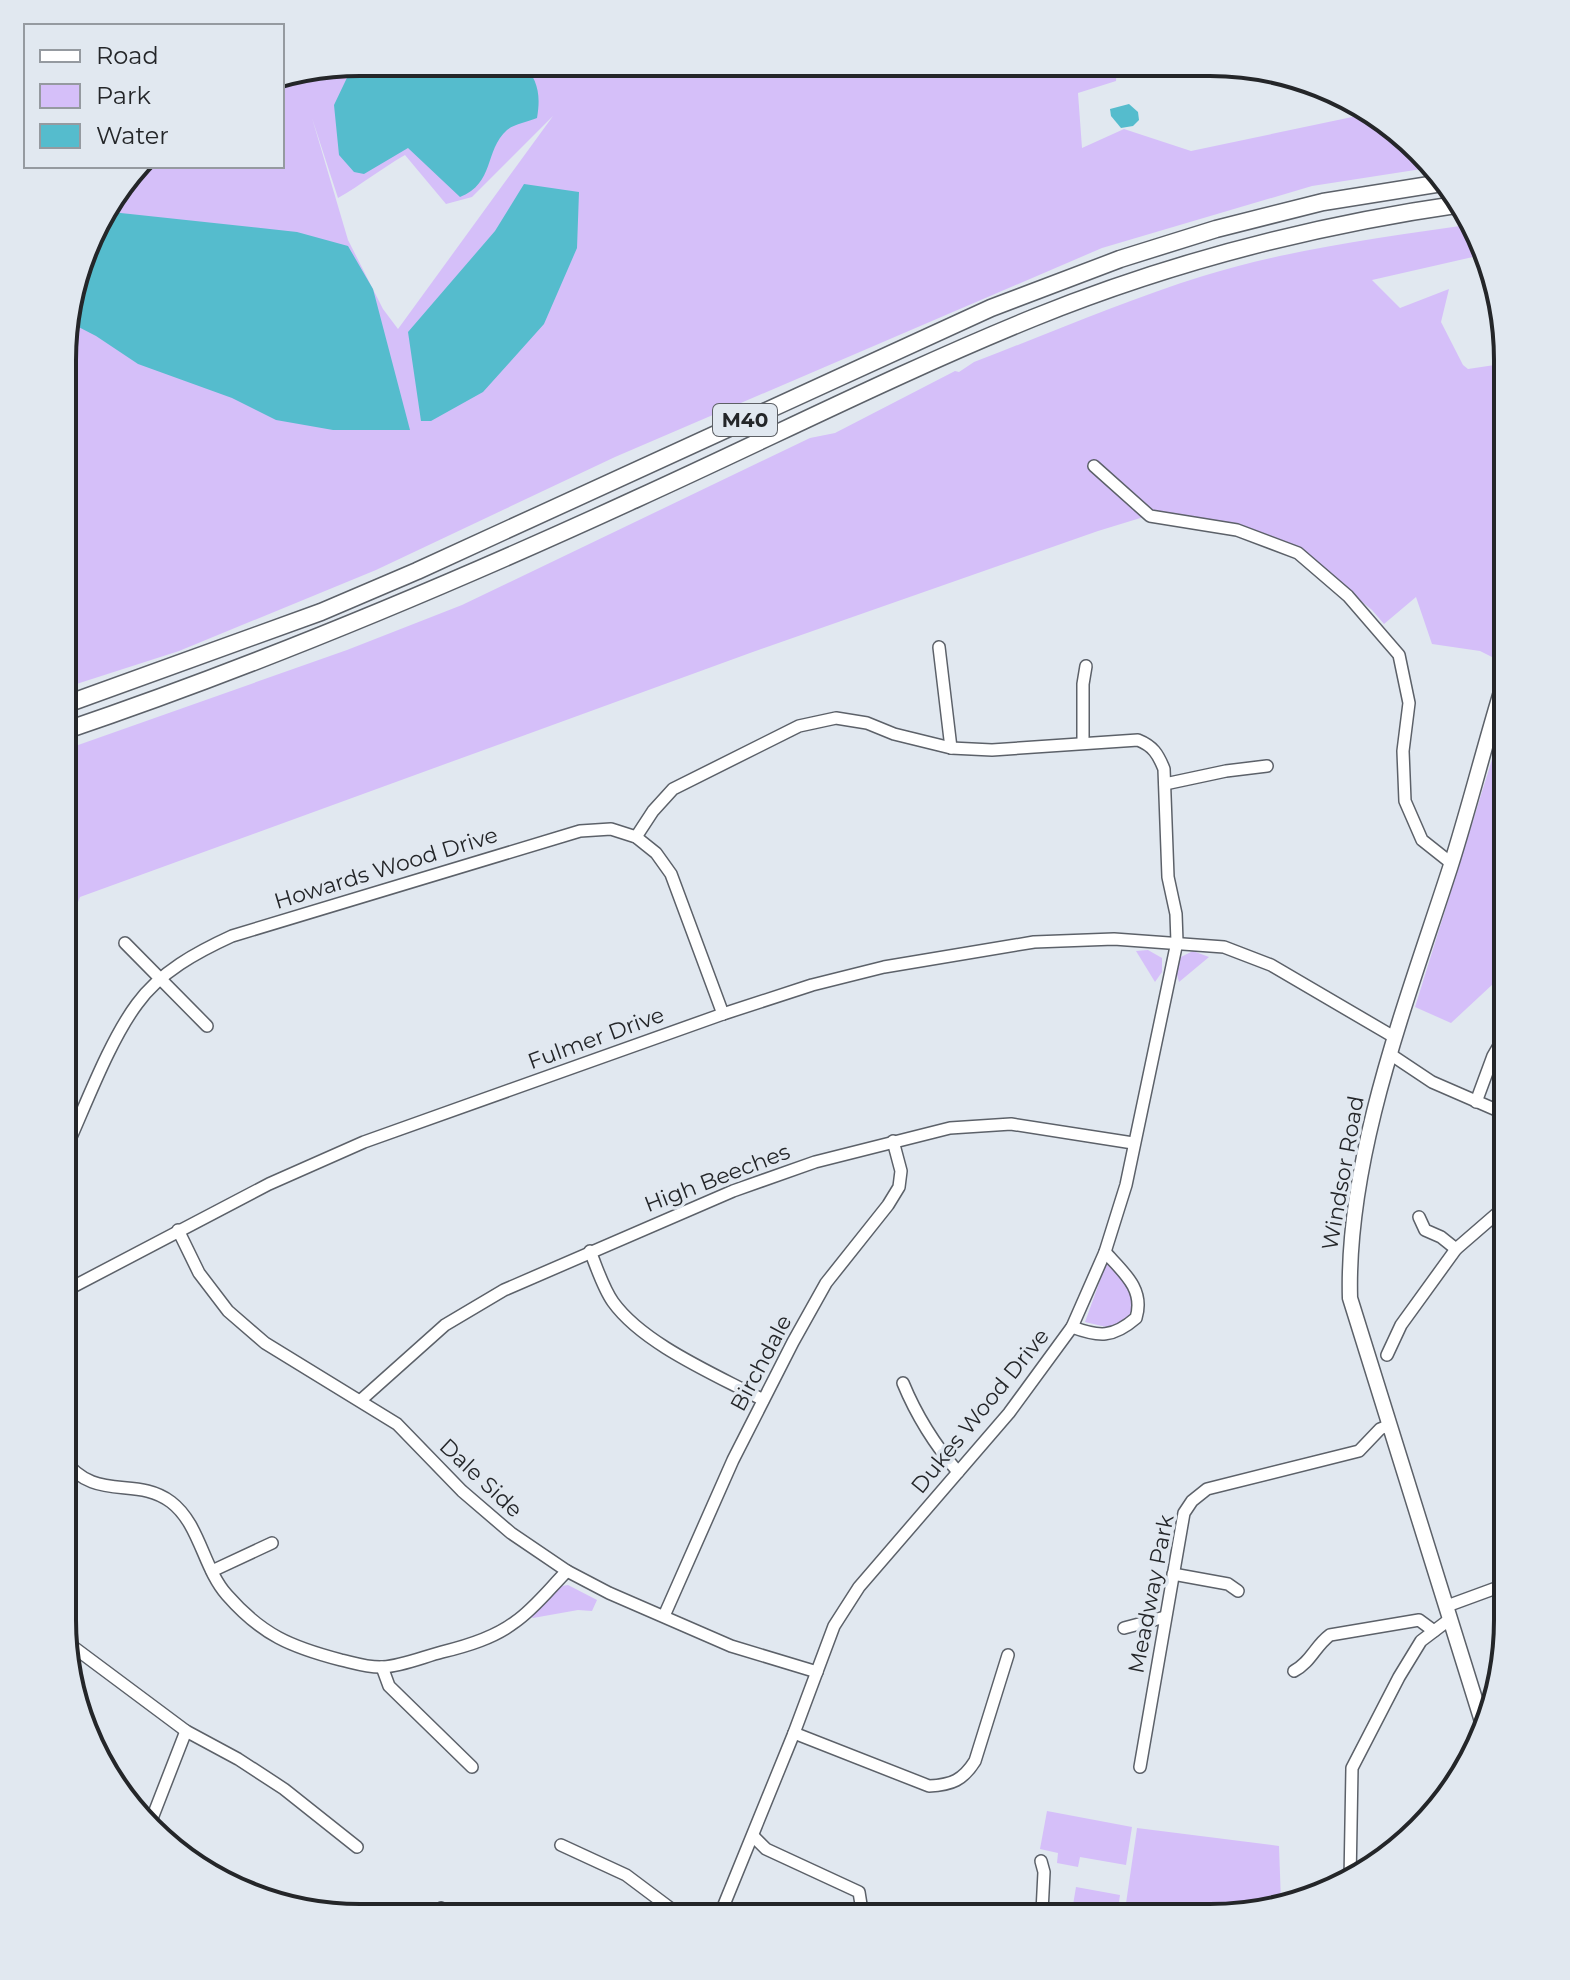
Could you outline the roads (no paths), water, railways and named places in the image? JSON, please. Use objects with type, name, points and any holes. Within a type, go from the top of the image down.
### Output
[{"type":"highway","name":"M40","points":[[76,701],[321,612],[991,308],[1077,275],[1216,229],[1323,202],[1433,184]]},
{"type":"highway","name":"M40","points":[[76,727],[294,648],[397,606],[642,497],[904,373],[1035,317],[1129,282],[1212,256],[1308,231],[1449,206]]},
{"type":"main road","name":"Windsor Road","points":[[1479,1712],[1350,1298],[1349,1255],[1366,1150],[1394,1037],[1451,863],[1494,718]]},
{"type":"street","points":[[1094,466],[1150,516],[1237,530],[1298,553],[1348,596],[1399,655],[1409,703],[1403,751],[1405,801],[1422,840],[1451,863]]},
{"type":"street","points":[[939,647],[951,748]]},
{"type":"street","points":[[723,1014],[671,874],[656,853],[636,837],[653,811],[673,789],[799,726],[836,718],[867,723],[894,734],[951,748],[992,750],[1083,743],[1086,666]]},
{"type":"street","name":"Dukes Wood Drive","points":[[725,1904],[834,1626],[859,1587],[1025,1394],[1072,1327],[1105,1252],[1126,1185],[1177,942],[1176,914],[1168,877],[1164,769],[1158,754],[1149,744],[1138,740],[1083,743]]},
{"type":"street","points":[[1165,784],[1267,766]]},
{"type":"street","name":"Howards Wood Drive","points":[[76,1127],[116,1039],[137,1004],[160,980],[197,952],[232,936],[580,831],[611,829],[636,837]]},
{"type":"street","name":"Fulmer Drive","points":[[76,1281],[269,1184],[364,1142],[812,985],[884,967],[1034,942],[1114,939],[1177,942]]},
{"type":"street","points":[[1177,942],[1224,947],[1271,965],[1394,1037]]},
{"type":"street","points":[[125,943],[207,1026]]},
{"type":"street","points":[[1390,1054],[1432,1082],[1493,1109]]},
{"type":"street","points":[[1476,1102],[1493,1055]]},
{"type":"street","name":"High Beeches","points":[[361,1400],[445,1325],[504,1290],[733,1191],[815,1162],[950,1128],[1011,1124],[1133,1143]]},
{"type":"street","name":"Birchdale","points":[[664,1616],[733,1460],[826,1283],[899,1187],[901,1171],[893,1141]]},
{"type":"street","points":[[1419,1217],[1425,1230],[1456,1249]]},
{"type":"street","points":[[1387,1355],[1401,1325],[1456,1249],[1493,1217]]},
{"type":"street","name":"Dale Side","points":[[178,1230],[199,1273],[228,1311],[265,1343],[397,1424],[462,1491],[511,1533],[567,1571],[609,1593],[731,1646],[817,1672]]},
{"type":"street","points":[[590,1251],[612,1300],[629,1321],[648,1336],[763,1400]]},
{"type":"street","points":[[1072,1327],[1088,1333],[1113,1334],[1136,1318],[1139,1298],[1133,1285],[1105,1252]]},
{"type":"street","points":[[903,1383],[923,1427],[958,1472]]},
{"type":"street","name":"Meadway Park","points":[[1140,1767],[1184,1513],[1192,1501],[1207,1489],[1359,1451],[1380,1429],[1390,1425]]},
{"type":"street","points":[[76,1472],[88,1481],[108,1488],[146,1490],[171,1502],[189,1523],[225,1594],[262,1629],[298,1649],[361,1665],[382,1667],[474,1644],[516,1622],[567,1571]]},
{"type":"street","points":[[212,1571],[272,1543]]},
{"type":"street","points":[[1173,1574],[1228,1584],[1238,1591]]},
{"type":"street","points":[[1350,1867],[1352,1768],[1399,1677],[1421,1641],[1434,1631],[1448,1613],[1493,1591]]},
{"type":"street","points":[[1124,1628],[1165,1617]]},
{"type":"street","points":[[1294,1671],[1306,1665],[1322,1640],[1330,1635],[1419,1620],[1434,1631]]},
{"type":"street","points":[[78,1650],[186,1731],[284,1789],[357,1847]]},
{"type":"street","points":[[794,1733],[929,1786],[950,1785],[966,1775],[975,1761],[1008,1655]]},
{"type":"street","points":[[382,1667],[389,1686],[472,1767]]},
{"type":"street","points":[[153,1815],[186,1731]]},
{"type":"street","points":[[753,1836],[766,1849],[859,1892],[861,1903]]},
{"type":"street","points":[[561,1845],[626,1875],[664,1904]]},
{"type":"street","points":[[1041,1861],[1044,1872],[1042,1903]]},
{"type":"water","points":[[347,77],[533,77],[539,102],[537,118],[507,130],[495,147],[479,184],[460,197],[408,148],[364,174],[354,172],[339,155],[334,105]]},
{"type":"water","points":[[1129,104],[1138,112],[1139,120],[1133,126],[1121,128],[1111,116],[1110,109]]},
{"type":"water","points":[[524,184],[579,192],[577,248],[544,324],[483,392],[431,421],[421,421],[408,332],[495,231]]},
{"type":"water","points":[[117,213],[297,232],[348,246],[373,289],[410,430],[333,430],[276,420],[232,398],[138,364],[78,327],[81,304],[91,268]]}]
